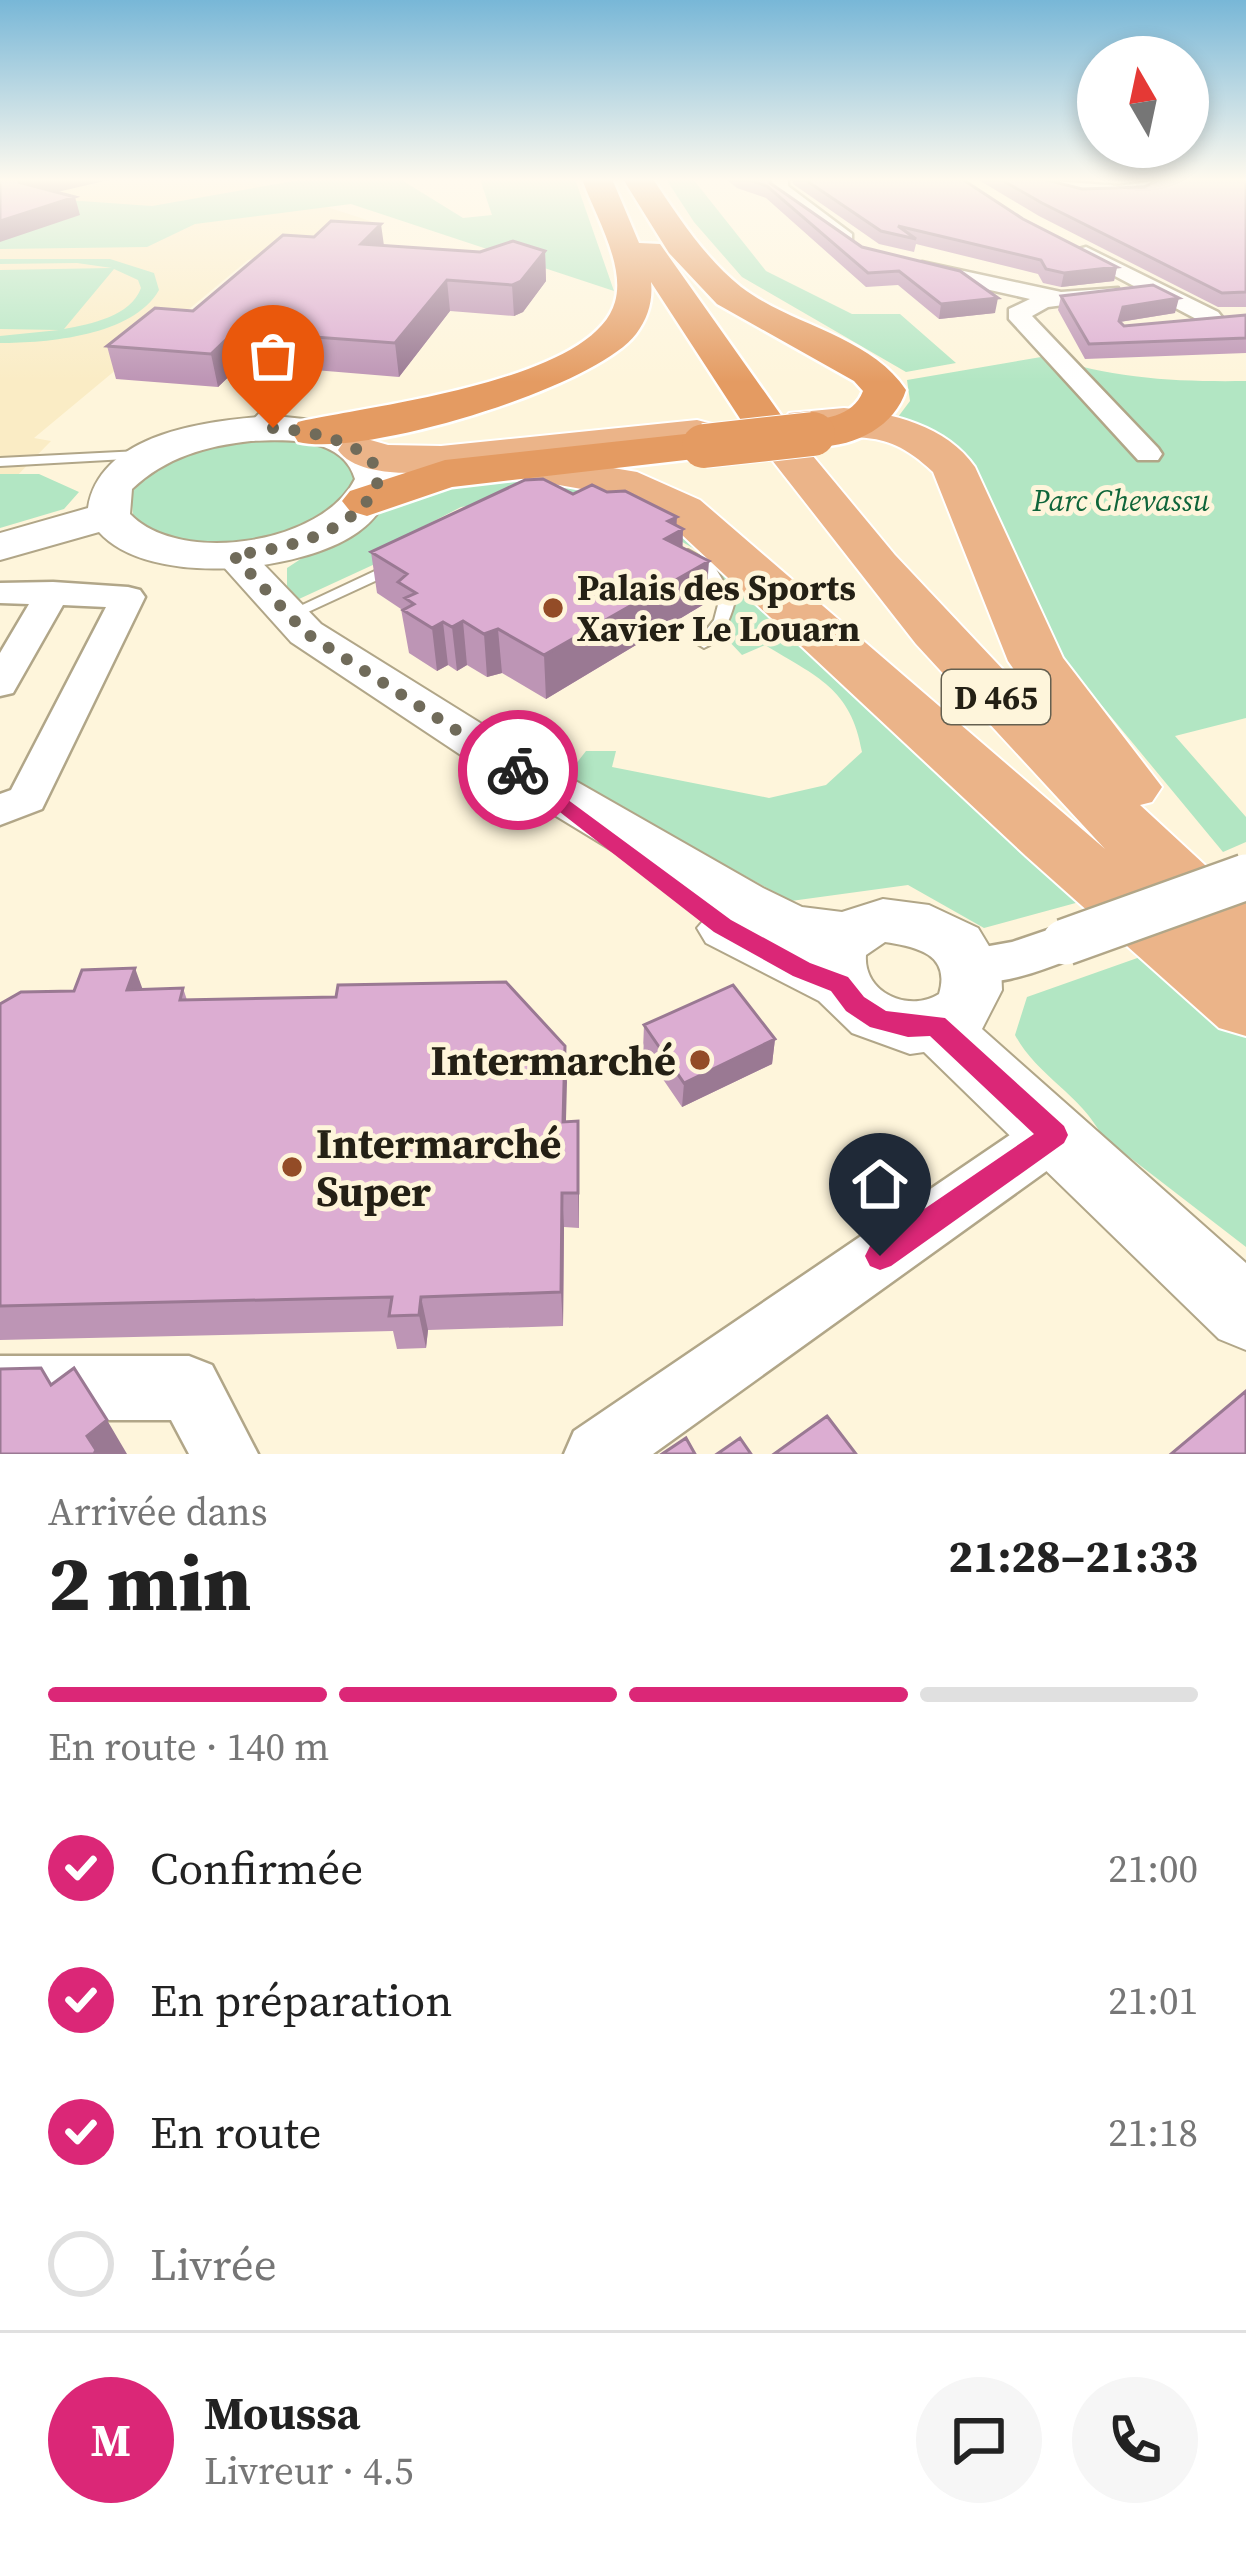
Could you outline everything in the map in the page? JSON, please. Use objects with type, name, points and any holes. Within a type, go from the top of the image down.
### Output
[{"type":"highway","points":[[314,432],[365,426],[501,393],[559,370],[623,325],[634,305],[633,285],[620,247]]},
{"type":"highway","name":"D 465","points":[[648,247],[695,326],[811,427]]},
{"type":"highway","name":"D 465","points":[[678,247],[811,427]]},
{"type":"highway","points":[[367,501],[430,477],[811,427],[875,414],[885,390],[878,381],[730,296],[682,247]]},
{"type":"main road","points":[[811,427],[920,441],[953,467],[1036,661],[1143,802],[1246,909]]},
{"type":"main road","name":"D 465","points":[[811,427],[917,613],[1052,755],[1246,946]]},
{"type":"main road","points":[[0,547],[154,454],[209,435],[252,429],[314,432],[384,458],[427,460],[701,439]]},
{"type":"main road","points":[[103,488],[127,538],[184,554],[233,555],[305,540],[343,522],[367,501],[376,478],[370,458],[361,450]]},
{"type":"main road","points":[[513,465],[622,482],[683,510],[1050,840],[1246,1006]]},
{"type":"street","points":[[866,247],[880,256],[1057,298]]},
{"type":"street","points":[[1073,247],[1219,317],[1166,328]]},
{"type":"street","points":[[1148,454],[1017,314],[1057,298],[1154,288]]},
{"type":"street","points":[[233,555],[306,633],[532,779],[722,926],[801,969],[844,959],[883,920],[926,925],[962,948],[973,965],[976,984],[971,1002],[957,1017],[936,1025],[908,1027],[879,1019],[855,1004],[844,959]]},
{"type":"street","points":[[0,685],[52,592]]},
{"type":"street","points":[[0,593],[128,597],[27,799],[0,811]]},
{"type":"street","points":[[973,965],[1013,960],[1246,878]]},
{"type":"street","points":[[936,1025],[1246,1313]]},
{"type":"street","points":[[597,1454],[1054,1135]]},
{"type":"street","points":[[0,1388],[189,1388],[225,1454]]},
{"type":"lane","points":[[252,429],[297,381]]},
{"type":"lane","points":[[0,462],[154,454]]},
{"type":"lane","points":[[47,463],[103,488]]},
{"type":"lane","points":[[668,542],[708,567],[727,601],[722,621],[704,643]]},
{"type":"lane","points":[[289,615],[410,560]]},
{"type":"shaded area","points":[[0,247],[291,247],[248,260],[34,438],[51,441],[7,486],[0,486]]},
{"type":"green space","points":[[0,247],[147,247],[147,247]]},
{"type":"green space","points":[[481,247],[599,247],[614,291]]},
{"type":"green space","points":[[716,247],[747,247],[766,271],[852,314],[900,314],[956,363],[906,372],[742,277]]},
{"type":"green space","points":[[0,259],[110,259],[154,273],[159,290],[130,318],[110,327],[64,338],[0,343],[0,336],[59,330],[0,329],[0,270],[112,268],[77,263],[0,264]],"holes":[[[114,269],[138,280],[141,288],[129,306],[98,321],[64,329]]]},
{"type":"green space","name":"Parc Chevassu","points":[[1047,356],[1145,378],[1246,381],[1246,718],[1175,736],[1246,817],[1246,842],[1223,852],[1069,666],[1010,560],[971,459],[898,417],[910,401],[907,380]]},
{"type":"green space","points":[[268,438],[319,446],[341,457],[354,479],[341,502],[318,520],[288,533],[217,543],[154,531],[133,515],[131,495],[156,467],[191,451]]},
{"type":"green space","points":[[0,474],[39,474],[79,492],[64,509],[0,528]]},
{"type":"green space","points":[[532,474],[670,511],[1094,898],[984,928],[908,885],[791,901],[565,778],[586,751],[616,751],[612,767],[769,798],[826,785],[862,752],[850,713],[829,686],[765,645],[742,655],[726,638],[736,596],[702,553],[650,524],[510,499],[461,507],[405,536],[414,546],[299,599],[287,586],[287,568],[409,488]]},
{"type":"green space","points":[[1160,950],[1246,1023],[1246,1247],[1102,1136],[1015,1035],[1027,997]]},
{"type":"building","points":[[269,247],[480,252],[532,247],[545,251],[521,281],[512,285],[447,280],[395,343],[235,331],[211,354],[107,346],[155,308],[193,311]]},
{"type":"building","points":[[838,247],[862,247],[960,271],[998,298],[941,304],[899,271],[868,273]]},
{"type":"building","points":[[986,247],[1078,247],[1117,267],[1064,273],[1046,269],[1041,260]]},
{"type":"building","points":[[1130,247],[1246,247],[1246,292],[1222,293]]},
{"type":"building","points":[[1153,285],[1179,298],[1123,307],[1119,321],[1124,326],[1246,315],[1246,338],[1089,344],[1061,296]]},
{"type":"building","name":"Palais des Sports Xavier Le Louarn","points":[[543,479],[573,494],[592,485],[607,492],[625,491],[677,517],[668,521],[683,529],[665,539],[709,561],[544,655],[498,629],[484,634],[463,621],[432,628],[403,610],[414,604],[405,598],[416,593],[398,582],[407,574],[371,552],[525,480]]},
{"type":"building","points":[[135,968],[127,990],[183,988],[180,1000],[336,997],[338,985],[506,982],[565,1046],[563,1122],[578,1121],[578,1193],[562,1193],[561,1292],[421,1297],[419,1315],[389,1316],[392,1297],[0,1306],[0,1004],[21,992],[74,991],[82,970]]},
{"type":"building","points":[[733,985],[775,1039],[684,1083],[644,1025]]},
{"type":"building","points":[[41,1368],[51,1385],[74,1368],[107,1420],[87,1436],[94,1454],[0,1454],[0,1369]]},
{"type":"building","points":[[1246,1391],[1246,1454],[1171,1454]]},
{"type":"building","points":[[827,1416],[856,1454],[774,1454]]},
{"type":"building","points":[[686,1438],[695,1454],[662,1454]]},
{"type":"building","points":[[740,1438],[751,1454],[717,1454]]},
{"type":"way so far","points":[[273,428],[348,442],[370,458],[375,468],[374,490],[357,512],[326,531],[283,547],[233,555],[306,633],[518,770]]},
{"type":"place","name":"Palais des Sports Xavier Le Louarn","points":[[553,608]]},
{"type":"place","name":"Intermarché","points":[[700,1060]]},
{"type":"place","name":"Intermarché Super","points":[[292,1167]]},
{"type":"route","points":[[518,770],[722,926],[839,984],[855,1004],[879,1019],[908,1027],[936,1025],[1054,1135],[880,1256]]}]
